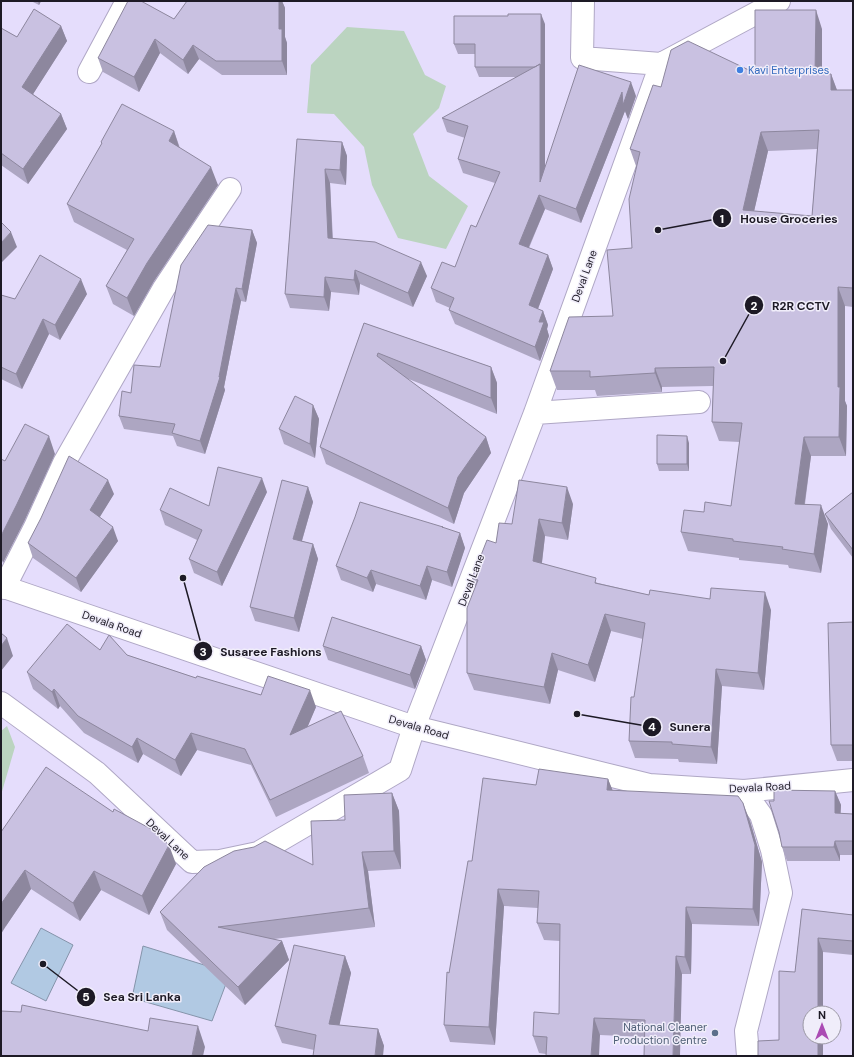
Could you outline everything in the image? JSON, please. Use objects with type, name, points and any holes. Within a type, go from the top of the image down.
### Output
[{"type":"street","points":[[89,72],[127,1]]},
{"type":"street","points":[[583,1],[582,58],[661,64],[779,1]]},
{"type":"street","name":"Deval Lane","points":[[1,703],[97,773],[192,862],[220,861],[258,853],[400,770],[414,727],[535,413],[661,64]]},
{"type":"street","points":[[2,587],[35,527],[67,456],[164,288],[230,189]]},
{"type":"street","points":[[535,413],[699,402]]},
{"type":"street","name":"Devala Road","points":[[2,587],[414,727],[649,785],[744,790],[853,780]]},
{"type":"street","points":[[744,790],[761,815],[772,850],[781,893],[746,1031],[748,1056]]},
{"type":"green space","points":[[347,27],[404,31],[425,75],[446,86],[439,108],[413,134],[429,176],[468,206],[446,249],[398,238],[372,185],[364,147],[334,114],[307,113],[311,65]]},
{"type":"green space","points":[[7,726],[15,747],[1,795],[1,731]]},
{"type":"water","points":[[41,928],[73,945],[46,1001],[11,983]]},
{"type":"water","points":[[143,946],[230,973],[212,1021],[132,998]]},
{"type":"building","points":[[128,1],[141,1],[174,19],[187,1],[279,1],[279,29],[282,29],[282,61],[216,61],[193,45],[183,60],[155,39],[134,77],[98,58]]},
{"type":"building","points":[[34,9],[61,26],[22,87],[61,114],[23,169],[1,153],[1,28],[17,37]]},
{"type":"building","points":[[755,10],[816,10],[815,74],[831,74],[831,90],[853,90],[853,288],[838,287],[838,387],[840,387],[839,437],[804,437],[795,504],[821,505],[814,554],[782,549],[783,547],[733,541],[733,539],[681,532],[684,510],[704,512],[705,502],[731,506],[742,423],[712,422],[714,367],[655,368],[655,373],[590,377],[590,371],[550,371],[569,317],[613,316],[607,250],[632,248],[629,199],[640,152],[630,149],[653,85],[661,87],[671,50],[688,41],[755,73]],"holes":[[[819,130],[812,216],[743,210],[761,132]]]},
{"type":"building","points":[[508,14],[541,14],[541,67],[540,64],[535,67],[475,67],[475,44],[454,44],[454,16],[508,16]]},
{"type":"building","points":[[540,64],[540,182],[579,65],[631,82],[623,105],[622,92],[576,209],[539,195],[519,244],[548,255],[529,305],[543,311],[539,322],[544,322],[535,347],[449,310],[454,298],[431,288],[442,262],[455,267],[471,225],[476,227],[500,172],[458,159],[468,126],[442,118]]},
{"type":"building","points":[[122,104],[174,131],[169,141],[211,167],[147,263],[127,298],[106,286],[134,239],[67,204],[102,143],[101,142]]},
{"type":"building","points":[[297,139],[342,142],[340,170],[325,169],[328,238],[375,242],[421,262],[408,293],[355,270],[354,280],[325,277],[324,297],[285,294]]},
{"type":"building","points":[[1,222],[11,232],[1,243]]},
{"type":"building","points":[[208,225],[252,230],[242,289],[236,288],[220,377],[200,441],[172,433],[175,424],[119,416],[122,391],[131,393],[134,365],[160,367],[181,265]]},
{"type":"building","points":[[40,255],[81,279],[55,325],[43,319],[16,374],[1,367],[1,295],[15,299]]},
{"type":"building","points":[[364,323],[491,367],[491,398],[378,353],[377,356],[486,437],[458,477],[448,508],[320,447]]},
{"type":"building","points":[[295,396],[313,405],[310,444],[279,429]]},
{"type":"building","points":[[25,424],[49,436],[1,536],[1,459],[5,461]]},
{"type":"building","points":[[657,435],[687,436],[687,464],[657,464]]},
{"type":"building","points":[[69,456],[108,480],[90,510],[113,527],[76,578],[28,543]]},
{"type":"building","points":[[218,467],[262,478],[217,572],[189,559],[202,530],[160,510],[170,488],[209,506]]},
{"type":"building","points":[[282,480],[308,487],[293,539],[313,544],[294,618],[250,607]]},
{"type":"building","points":[[519,480],[567,487],[562,523],[539,519],[533,561],[596,578],[595,583],[649,595],[650,590],[710,599],[711,588],[765,592],[758,673],[716,669],[711,747],[672,744],[672,742],[629,741],[631,697],[634,697],[645,623],[605,614],[588,665],[552,653],[544,687],[467,673],[467,608],[478,580],[472,578],[487,540],[496,543],[499,523],[512,524]]},
{"type":"building","points":[[853,492],[853,550],[825,514]]},
{"type":"building","points":[[360,502],[460,533],[447,572],[427,566],[420,586],[371,570],[367,578],[336,566]]},
{"type":"building","points":[[332,617],[421,646],[410,675],[323,646]]},
{"type":"building","points":[[853,622],[853,745],[831,745],[828,623]]},
{"type":"building","points":[[67,624],[100,650],[109,635],[127,655],[196,678],[197,676],[261,695],[268,676],[310,690],[290,735],[341,711],[363,756],[270,800],[245,749],[191,733],[175,760],[137,738],[132,747],[78,716],[54,689],[52,692],[27,672]]},
{"type":"building","points":[[1,633],[7,638],[1,646]]},
{"type":"building","points":[[46,767],[113,812],[114,809],[151,829],[169,845],[142,896],[94,871],[73,903],[25,870],[1,904],[1,832]]},
{"type":"building","points":[[539,769],[608,779],[607,790],[738,796],[743,803],[755,845],[753,909],[686,907],[685,957],[676,956],[673,1056],[644,1056],[645,1020],[594,1018],[591,1056],[546,1056],[547,1037],[533,1036],[534,1012],[559,1014],[560,924],[537,923],[539,891],[498,889],[489,1027],[444,1025],[447,972],[449,973],[468,861],[472,861],[483,778],[536,785]]},
{"type":"building","points":[[774,790],[835,791],[835,813],[853,814],[853,841],[835,841],[834,847],[782,847],[769,801],[774,801]]},
{"type":"building","points":[[392,793],[394,851],[362,852],[369,908],[218,927],[282,941],[238,987],[160,912],[204,867],[234,851],[254,847],[265,841],[313,865],[311,821],[345,820],[344,795]]},
{"type":"building","points":[[802,909],[853,915],[853,941],[818,938],[818,1005],[802,1005],[802,1045],[818,1045],[818,1056],[758,1056],[758,1041],[779,1040],[779,971],[795,972]]},
{"type":"building","points":[[294,945],[345,956],[329,1024],[378,1029],[375,1056],[313,1056],[316,1035],[275,1026]]},
{"type":"building","points":[[22,1005],[148,1031],[150,1018],[198,1026],[192,1056],[1,1056],[1,1011],[21,1012]]},
{"type":"place","name":"Kavi Enterprises","points":[[740,70]]},
{"type":"place","name":"House Groceries","points":[[658,230]]},
{"type":"place","name":"R2R CCTV","points":[[723,361]]},
{"type":"place","name":"Susaree Fashions","points":[[183,578]]},
{"type":"place","name":"Sunera","points":[[577,714]]},
{"type":"place","name":"Sea Sri Lanka","points":[[43,964]]},
{"type":"place","name":"National Cleaner Production Centre","points":[[715,1033]]}]
